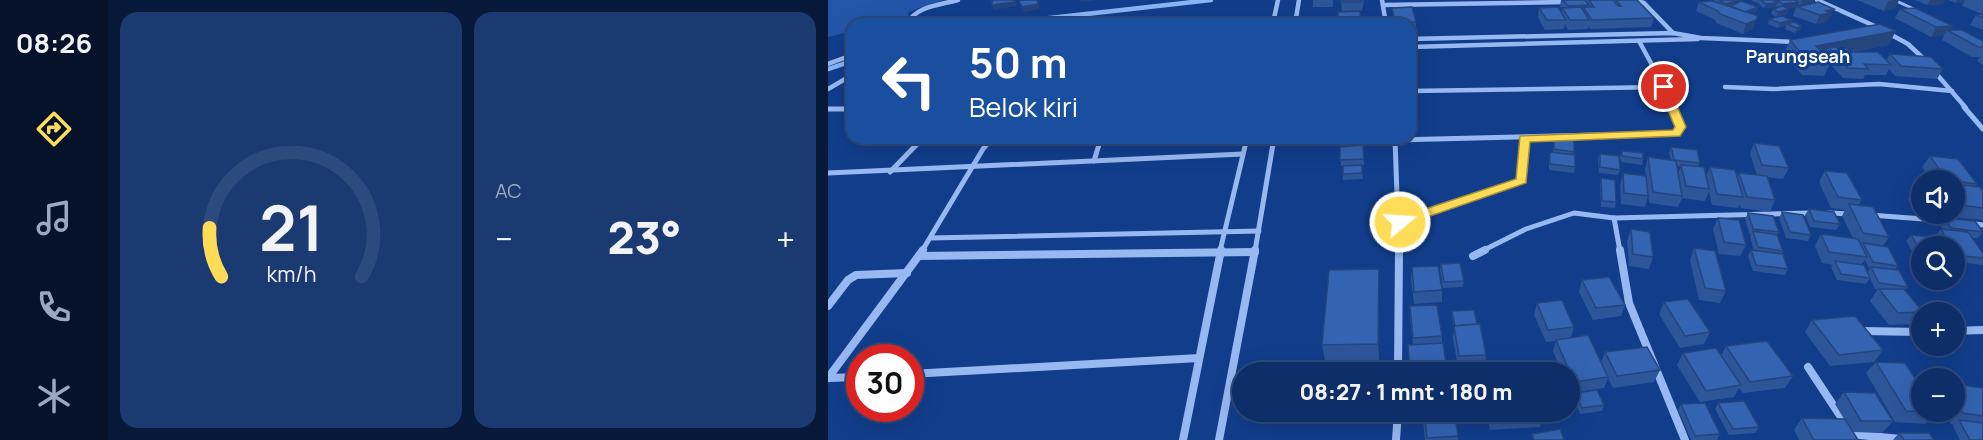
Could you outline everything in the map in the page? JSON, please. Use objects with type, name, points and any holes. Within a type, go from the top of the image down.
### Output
[{"type":"street","points":[[910,18],[918,11],[958,0]]},
{"type":"street","points":[[1274,18],[1278,0]]},
{"type":"street","points":[[1296,18],[1299,0]]},
{"type":"street","points":[[1634,0],[1644,3],[1680,41]]},
{"type":"street","points":[[1817,0],[1908,44],[1920,54],[1983,129]]},
{"type":"street","points":[[1385,18],[1382,3],[1570,2]]},
{"type":"street","points":[[1874,32],[1884,31]]},
{"type":"street","points":[[1416,39],[1673,33],[1701,38],[1805,41]]},
{"type":"street","points":[[1470,37],[1472,46]]},
{"type":"street","points":[[1416,47],[1680,41],[1701,38]]},
{"type":"street","points":[[1416,139],[1676,133],[1680,127],[1664,87],[1639,41]]},
{"type":"street","points":[[828,64],[846,57]]},
{"type":"street","points":[[828,89],[846,78]]},
{"type":"street","points":[[1725,87],[1773,89],[1879,84],[1952,91]]},
{"type":"street","points":[[1416,91],[1664,87]]},
{"type":"street","points":[[828,109],[846,109]]},
{"type":"street","points":[[1400,222],[1522,181],[1524,138]]},
{"type":"street","points":[[889,172],[917,144]]},
{"type":"street","points":[[828,378],[920,256],[987,144]]},
{"type":"street","points":[[1094,161],[1099,144]]},
{"type":"street","points":[[1183,440],[1224,233],[1246,144]]},
{"type":"street","points":[[1219,440],[1259,231],[1273,144]]},
{"type":"street","points":[[1395,144],[1400,222],[1398,362]]},
{"type":"street","points":[[828,173],[1243,154]]},
{"type":"street","points":[[1473,256],[1527,229],[1559,217],[1582,213],[1614,218],[1822,213],[1897,216],[1983,225]]},
{"type":"street","points":[[1614,218],[1629,303],[1685,440]]},
{"type":"street","points":[[930,238],[1259,231]]},
{"type":"street","points":[[920,256],[1255,252]]},
{"type":"street","points":[[828,306],[848,280],[856,275],[907,273]]},
{"type":"street","points":[[1965,331],[1983,330]]},
{"type":"street","points":[[1854,331],[1911,332]]},
{"type":"street","points":[[924,373],[1199,358]]},
{"type":"street","points":[[1808,367],[1851,437],[1911,440]]},
{"type":"street","points":[[828,378],[846,377]]},
{"type":"street","points":[[1396,440],[1397,422]]},
{"type":"lane","points":[[1894,0],[1923,13]]},
{"type":"shaded area","points":[[828,0],[943,0],[908,12],[909,18],[846,18],[846,37],[844,33],[828,37]]},
{"type":"building","points":[[992,0],[1015,0],[1015,2],[992,5]]},
{"type":"building","points":[[1037,0],[1038,4],[1022,7],[1019,1]]},
{"type":"building","points":[[1341,0],[1362,0],[1362,2],[1341,2]]},
{"type":"building","points":[[1563,0],[1585,0],[1589,5],[1568,6]]},
{"type":"building","points":[[1589,0],[1613,0],[1621,6],[1616,0],[1637,0],[1654,18],[1592,20],[1583,7],[1594,7]]},
{"type":"building","points":[[1761,0],[1773,0],[1777,3],[1766,4]]},
{"type":"building","points":[[1776,0],[1794,0],[1799,2],[1783,4]]},
{"type":"building","points":[[1713,1],[1758,16],[1756,20],[1746,24],[1720,14],[1699,2]]},
{"type":"building","points":[[1720,1],[1735,1],[1726,4]]},
{"type":"building","points":[[1741,1],[1758,7],[1745,12],[1731,6]]},
{"type":"building","points":[[1818,2],[1834,9],[1826,11],[1831,13],[1820,15],[1797,7]]},
{"type":"building","points":[[1783,6],[1789,9],[1778,12],[1773,9]]},
{"type":"building","points":[[1412,7],[1415,18],[1394,18],[1392,8]]},
{"type":"building","points":[[1558,7],[1566,20],[1547,20],[1539,8]]},
{"type":"building","points":[[1581,7],[1589,20],[1570,20],[1562,8]]},
{"type":"building","points":[[1915,8],[1953,26],[1936,27],[1900,9]]},
{"type":"building","points":[[1360,11],[1361,18],[1338,18],[1338,12]]},
{"type":"building","points":[[1782,16],[1792,20],[1780,23],[1769,19]]},
{"type":"building","points":[[1794,22],[1802,26],[1797,28],[1787,24]]},
{"type":"building","points":[[1880,24],[1896,31],[1816,46],[1831,62],[1808,61],[1790,40]]},
{"type":"building","points":[[1947,30],[1962,30],[1983,41],[1983,47],[1978,47]]},
{"type":"building","points":[[1828,47],[1847,48],[1851,52],[1878,52],[1891,65],[1864,64],[1868,69],[1848,68]]},
{"type":"building","points":[[1890,54],[1931,57],[1943,69],[1901,66]]},
{"type":"building","points":[[1554,135],[1574,138],[1574,152],[1554,149]]},
{"type":"building","points":[[1754,143],[1779,146],[1789,168],[1762,165]]},
{"type":"building","points":[[1363,145],[1364,159],[1340,160],[1340,147]]},
{"type":"building","points":[[1671,147],[1697,150],[1700,163],[1674,160]]},
{"type":"building","points":[[1622,151],[1643,153],[1643,159],[1622,156]]},
{"type":"building","points":[[1550,152],[1575,155],[1575,167],[1550,164]]},
{"type":"building","points":[[1600,154],[1619,156],[1620,170],[1600,167]]},
{"type":"building","points":[[1930,156],[1958,159],[1977,184],[1965,182],[1965,170],[1940,170]]},
{"type":"building","points":[[1648,157],[1676,161],[1682,196],[1653,192]]},
{"type":"building","points":[[1362,165],[1362,173],[1343,174],[1343,166]]},
{"type":"building","points":[[1681,165],[1704,167],[1709,189],[1686,186]]},
{"type":"building","points":[[1710,167],[1735,170],[1743,197],[1717,194]]},
{"type":"building","points":[[1825,171],[1847,173],[1862,200],[1838,197]]},
{"type":"building","points":[[1623,173],[1646,176],[1648,196],[1624,193]]},
{"type":"building","points":[[1739,173],[1767,176],[1775,200],[1747,197]]},
{"type":"building","points":[[1601,178],[1615,180],[1616,202],[1602,201]]},
{"type":"building","points":[[1965,185],[1980,187],[1983,191],[1983,208],[1965,206]]},
{"type":"building","points":[[1849,204],[1873,207],[1889,237],[1863,233]]},
{"type":"building","points":[[1809,209],[1834,212],[1840,224],[1814,221]]},
{"type":"building","points":[[1782,212],[1803,215],[1811,235],[1790,232]]},
{"type":"building","points":[[1748,213],[1773,216],[1779,232],[1753,229]]},
{"type":"building","points":[[1718,218],[1739,220],[1746,245],[1724,242]]},
{"type":"building","points":[[1965,220],[1975,221],[1983,232],[1951,228],[1948,224],[1965,224]]},
{"type":"building","points":[[1631,229],[1650,232],[1653,257],[1633,254]]},
{"type":"building","points":[[1941,229],[1968,232],[1983,253],[1983,258],[1965,256],[1965,236],[1945,236]]},
{"type":"building","points":[[1753,231],[1777,235],[1783,251],[1758,247]]},
{"type":"building","points":[[1821,234],[1858,239],[1867,257],[1829,252]]},
{"type":"building","points":[[1863,243],[1888,247],[1898,266],[1873,262]]},
{"type":"building","points":[[1694,248],[1715,251],[1726,291],[1705,288]]},
{"type":"building","points":[[1751,250],[1783,254],[1788,269],[1756,265]]},
{"type":"building","points":[[1835,261],[1864,265],[1870,278],[1841,274]]},
{"type":"building","points":[[1460,263],[1464,281],[1444,282],[1441,264]]},
{"type":"building","points":[[1438,266],[1442,290],[1414,292],[1412,267]]},
{"type":"building","points":[[1871,267],[1899,270],[1908,287],[1879,283]]},
{"type":"building","points":[[1379,269],[1378,344],[1322,345],[1329,270]]},
{"type":"building","points":[[1609,277],[1625,305],[1596,308],[1582,280]]},
{"type":"building","points":[[1879,289],[1904,289],[1915,302],[1911,302],[1911,312],[1898,313]]},
{"type":"building","points":[[1688,299],[1710,332],[1685,336],[1664,302]]},
{"type":"building","points":[[1562,300],[1574,327],[1548,330],[1537,303]]},
{"type":"building","points":[[1437,305],[1442,336],[1413,338],[1410,306]]},
{"type":"building","points":[[1474,310],[1477,324],[1455,326],[1452,311]]},
{"type":"building","points":[[1855,316],[1883,350],[1839,355],[1812,320]]},
{"type":"building","points":[[1480,324],[1486,355],[1459,356],[1454,326]]},
{"type":"building","points":[[1588,335],[1608,377],[1580,381],[1580,362],[1565,362],[1556,340]]},
{"type":"building","points":[[1767,341],[1793,376],[1750,382],[1726,346]]},
{"type":"building","points":[[1443,343],[1446,362],[1409,362],[1408,345]]},
{"type":"building","points":[[1647,347],[1660,370],[1617,376],[1605,352]]},
{"type":"building","points":[[1716,348],[1741,385],[1706,391],[1683,353]]},
{"type":"building","points":[[1876,362],[1905,363],[1911,372],[1911,411],[1906,411]]},
{"type":"building","points":[[1965,386],[1983,388],[1983,416],[1965,413]]},
{"type":"building","points":[[1597,390],[1604,405],[1582,408],[1580,392]]},
{"type":"building","points":[[1844,392],[1875,393],[1893,421],[1861,421]]},
{"type":"building","points":[[1744,401],[1759,427],[1733,429],[1718,403]]},
{"type":"building","points":[[1705,403],[1720,434],[1695,436],[1681,404]]},
{"type":"building","points":[[1802,418],[1845,419],[1858,440],[1814,440]]},
{"type":"building","points":[[1425,422],[1456,422],[1458,436],[1427,438]]},
{"type":"building","points":[[1960,422],[1983,423],[1983,440],[1970,440]]},
{"type":"building","points":[[1560,429],[1564,440],[1534,440],[1532,434]]},
{"type":"building","points":[[1899,433],[1929,433],[1934,440],[1904,440]]},
{"type":"waterway","points":[[1050,18],[1211,0]]},
{"type":"waterway","points":[[828,69],[846,63]]},
{"type":"district","name":"Parungseah","points":[[1798,57]]},
{"type":"route","points":[[1400,222],[1522,181],[1524,138],[1679,132],[1680,127],[1664,87]]}]
